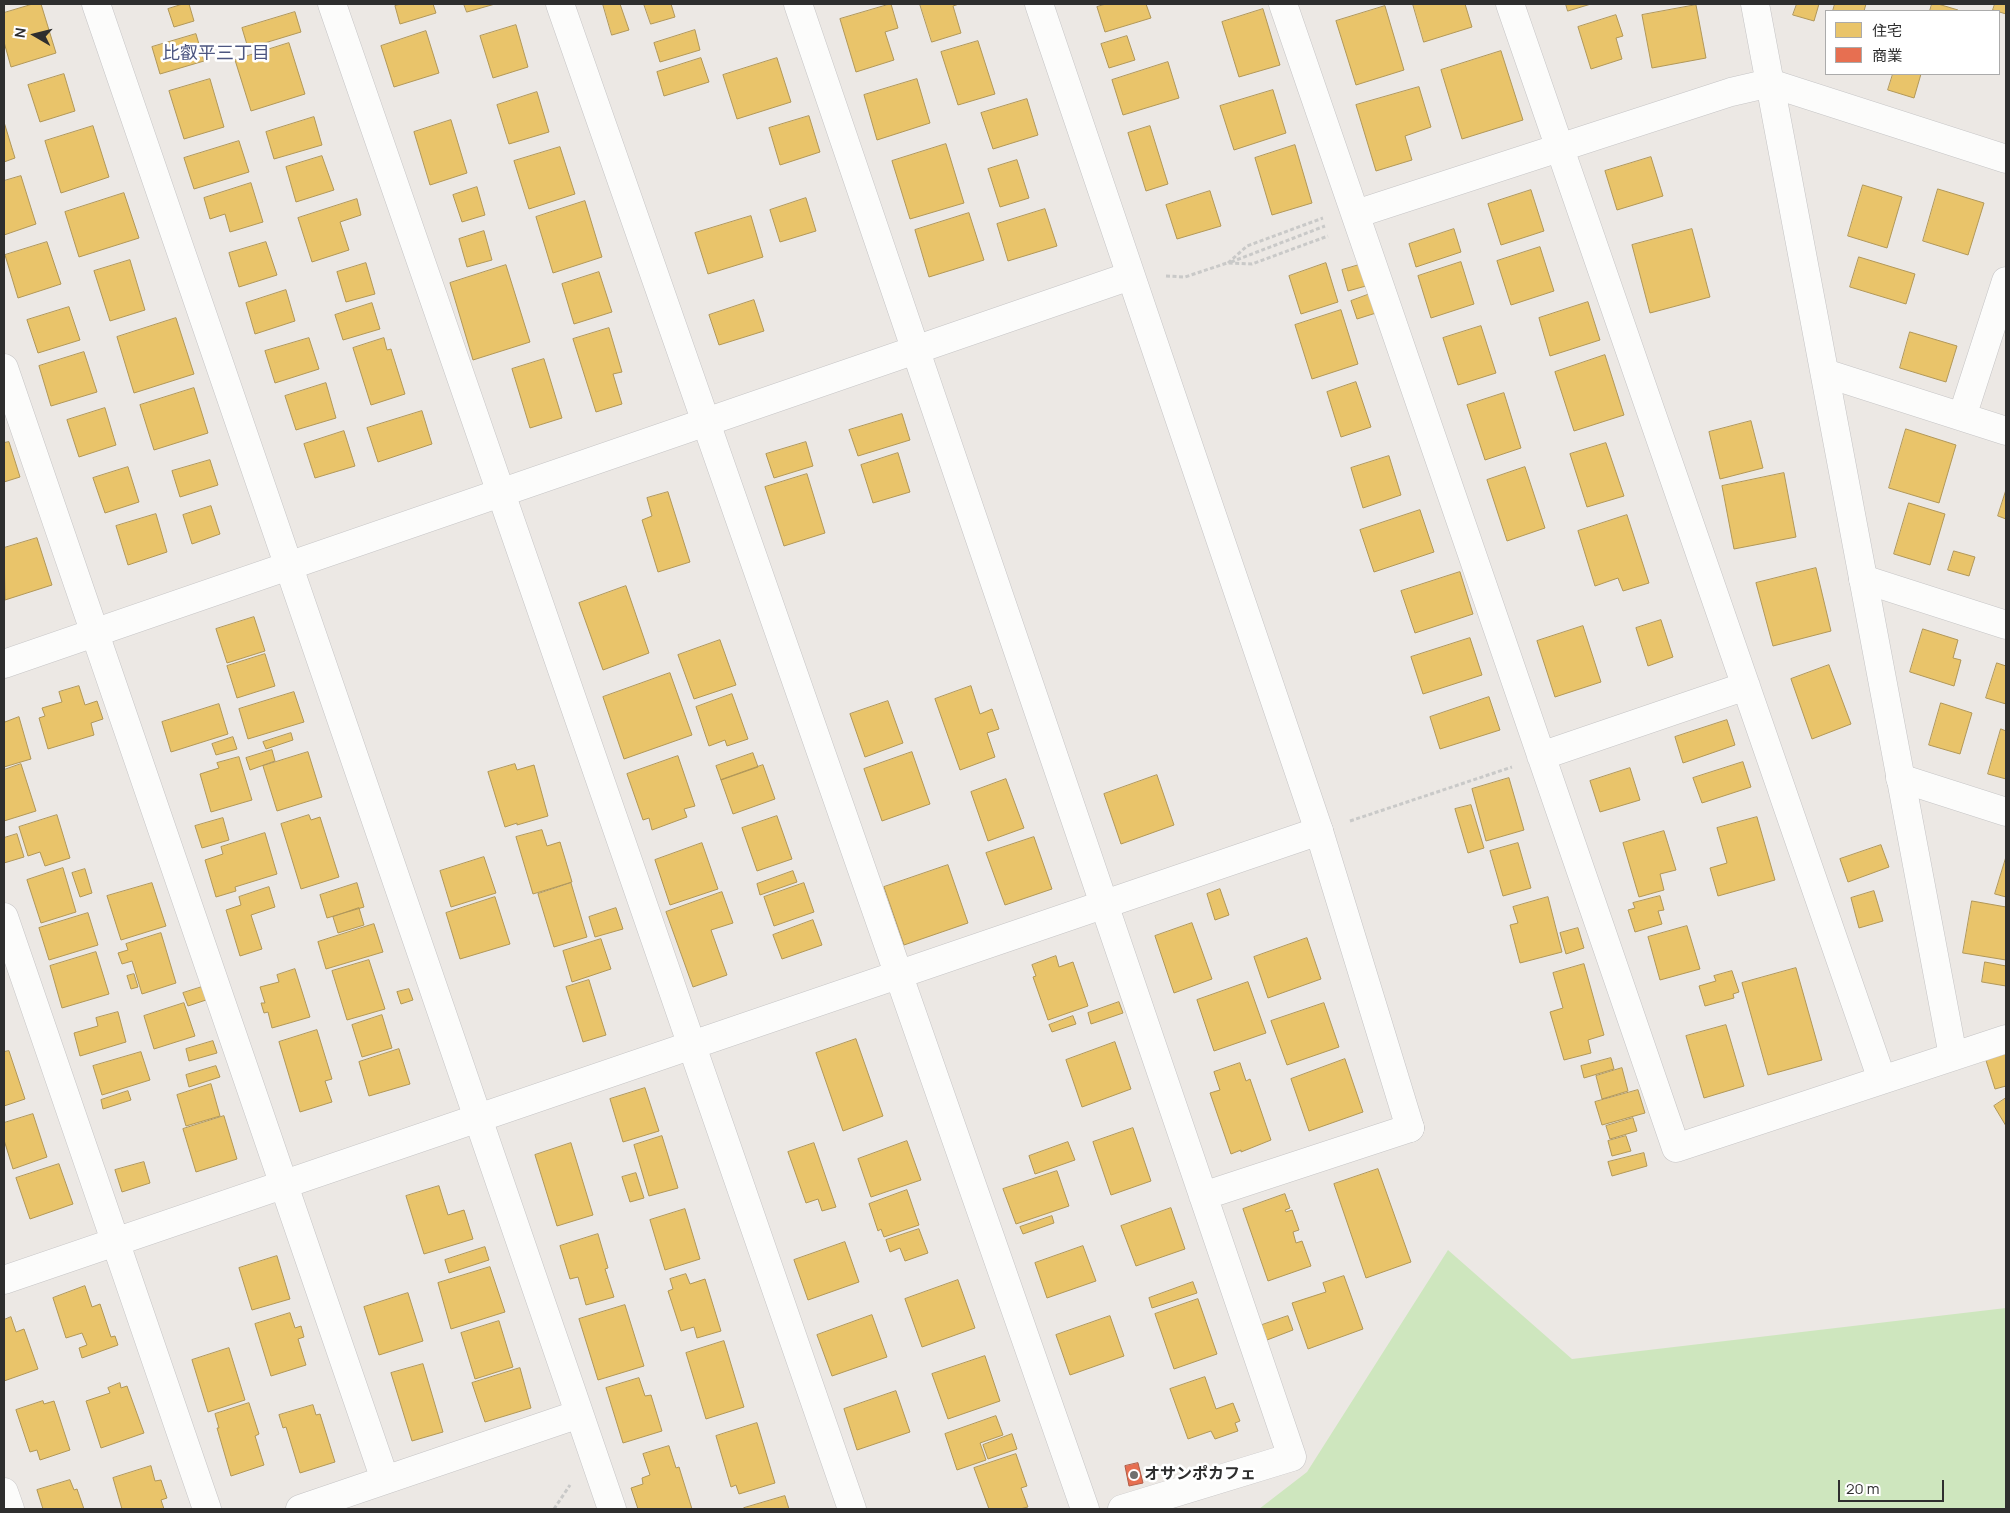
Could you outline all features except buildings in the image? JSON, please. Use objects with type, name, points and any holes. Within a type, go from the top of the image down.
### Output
[{"type":"street","points":[[96,4],[612,1509]]},
{"type":"street","points":[[332,4],[852,1509]]},
{"type":"street","points":[[560,4],[1085,1509]]},
{"type":"street","points":[[798,4],[1292,1457],[1122,1509]]},
{"type":"street","points":[[1039,4],[1320,831],[1410,1128],[1203,1196]]},
{"type":"street","points":[[1283,4],[1676,1148],[2006,1039]]},
{"type":"street","points":[[1510,4],[1882,1080]]},
{"type":"street","points":[[1755,4],[1953,1056]]},
{"type":"street","points":[[1356,215],[1731,92],[1770,83],[2006,159]]},
{"type":"street","points":[[4,664],[1130,276]]},
{"type":"street","points":[[1962,417],[2006,280]]},
{"type":"street","points":[[4,368],[385,1480]]},
{"type":"street","points":[[1825,373],[2006,431]]},
{"type":"street","points":[[1863,579],[2006,625]]},
{"type":"street","points":[[1541,756],[1746,686]]},
{"type":"street","points":[[1900,778],[2006,812]]},
{"type":"street","points":[[4,1280],[1320,831]]},
{"type":"street","points":[[4,917],[206,1509]]},
{"type":"street","points":[[300,1509],[579,1414]]},
{"type":"street","points":[[4,1492],[10,1509]]},
{"type":"path","points":[[1130,276],[1185,277],[1356,215]]},
{"type":"path","points":[[1228,263],[1247,246],[1356,215]]},
{"type":"path","points":[[1228,263],[1252,264],[1356,215]]},
{"type":"path","points":[[1320,831],[1445,791],[1541,756]]},
{"type":"green space","points":[[1448,1250],[1572,1359],[2006,1308],[2006,1509],[1259,1509],[1307,1472]]},
{"type":"place","name":"オサンポカフェ","points":[[1134,1475]]},
{"type":"district","name":"比叡平三丁目","points":[[216,54]]}]
